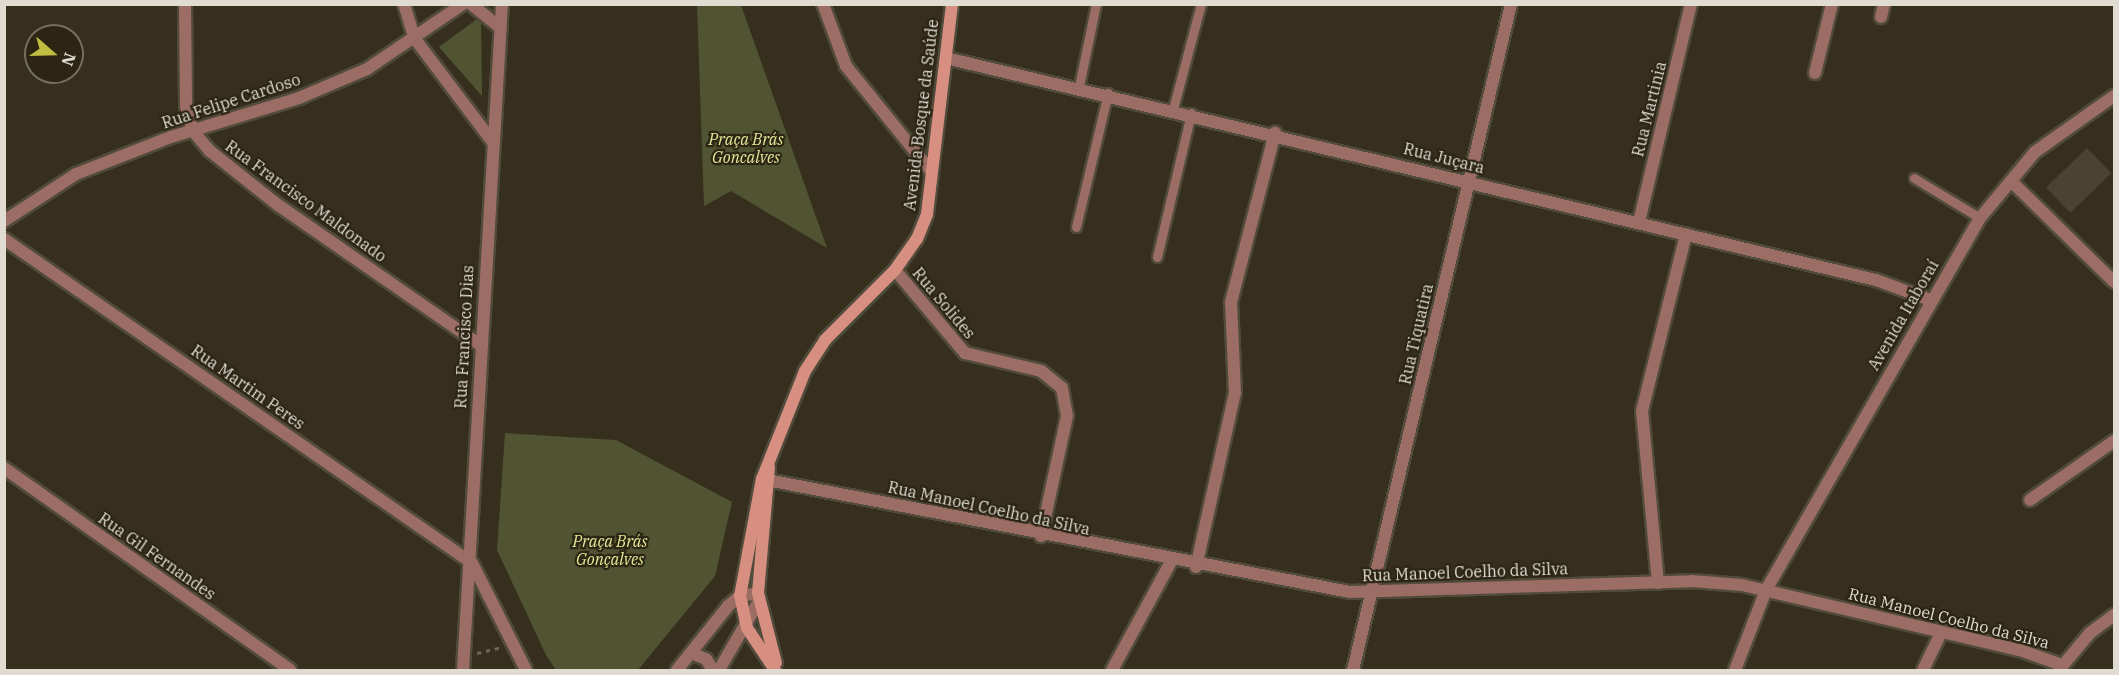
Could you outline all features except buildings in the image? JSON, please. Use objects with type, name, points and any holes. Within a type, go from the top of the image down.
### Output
[{"type":"street","points":[[185,4],[182,58],[193,131]]},
{"type":"street","points":[[404,4],[414,39],[492,141]]},
{"type":"street","name":"Rua Felipe Cardoso","points":[[4,221],[76,174],[340,81],[414,39],[463,4]]},
{"type":"street","points":[[471,4],[501,28]]},
{"type":"street","name":"Rua Francisco Dias","points":[[467,666],[479,344],[502,4]]},
{"type":"street","points":[[823,4],[846,66],[931,171]]},
{"type":"street","name":"Avenida Bosque da Saúde","points":[[777,670],[758,597],[769,467],[805,371],[825,340],[895,270],[927,214],[952,4]]},
{"type":"street","name":"Rua Tiquatira","points":[[1353,670],[1510,4]]},
{"type":"street","name":"Rua Martinia","points":[[1639,222],[1691,4]]},
{"type":"street","points":[[1815,74],[1832,4]]},
{"type":"street","name":"Rua Juçara","points":[[946,58],[1079,86],[1876,280],[1930,300]]},
{"type":"street","name":"Avenida Itaboraí","points":[[1735,670],[1766,590],[1930,300],[1980,219],[2012,181],[2067,124],[2115,96]]},
{"type":"street","name":"Rua Francisco Maldonado","points":[[193,131],[232,171],[479,344]]},
{"type":"street","points":[[1196,567],[1235,393],[1231,302],[1275,134]]},
{"type":"street","points":[[2012,181],[2115,282]]},
{"type":"street","points":[[1658,583],[1642,411],[1686,234]]},
{"type":"street","name":"Rua Martim Peres","points":[[4,239],[472,563]]},
{"type":"street","name":"Rua Solides","points":[[895,270],[965,352],[1041,371],[1062,388],[1067,416],[1041,536]]},
{"type":"street","points":[[2030,500],[2115,441]]},
{"type":"street","name":"Rua Gil Fernandes","points":[[4,468],[290,670]]},
{"type":"street","name":"Avenida Bosque da Saúde","points":[[767,480],[740,596],[747,628],[777,670]]},
{"type":"street","name":"Rua Manoel Coelho da Silva","points":[[767,480],[1196,567],[1371,594],[1717,582],[1766,590],[1941,633],[2061,668]]},
{"type":"street","points":[[1112,670],[1171,562]]},
{"type":"street","points":[[472,563],[526,670]]},
{"type":"street","points":[[677,670],[740,596],[758,597],[747,628],[719,670]]},
{"type":"street","points":[[2061,668],[2115,615]]},
{"type":"street","points":[[1923,670],[1941,633]]},
{"type":"street","points":[[691,653],[706,658],[713,670]]},
{"type":"lane","points":[[1079,86],[1096,4]]},
{"type":"lane","points":[[1173,109],[1201,4]]},
{"type":"lane","points":[[1076,227],[1108,93]]},
{"type":"lane","points":[[1157,257],[1191,113]]},
{"type":"lane","points":[[1914,178],[1980,219]]},
{"type":"path","points":[[467,666],[493,645],[520,656]]},
{"type":"green space","name":"Praça Brás Goncalves","points":[[697,5],[741,5],[827,248],[731,191],[704,206]]},
{"type":"green space","points":[[481,16],[482,96],[439,47]]},
{"type":"green space","name":"Praça Brás Gonçalves","points":[[505,433],[616,440],[732,502],[715,576],[638,670],[556,670],[546,655],[497,550]]}]
